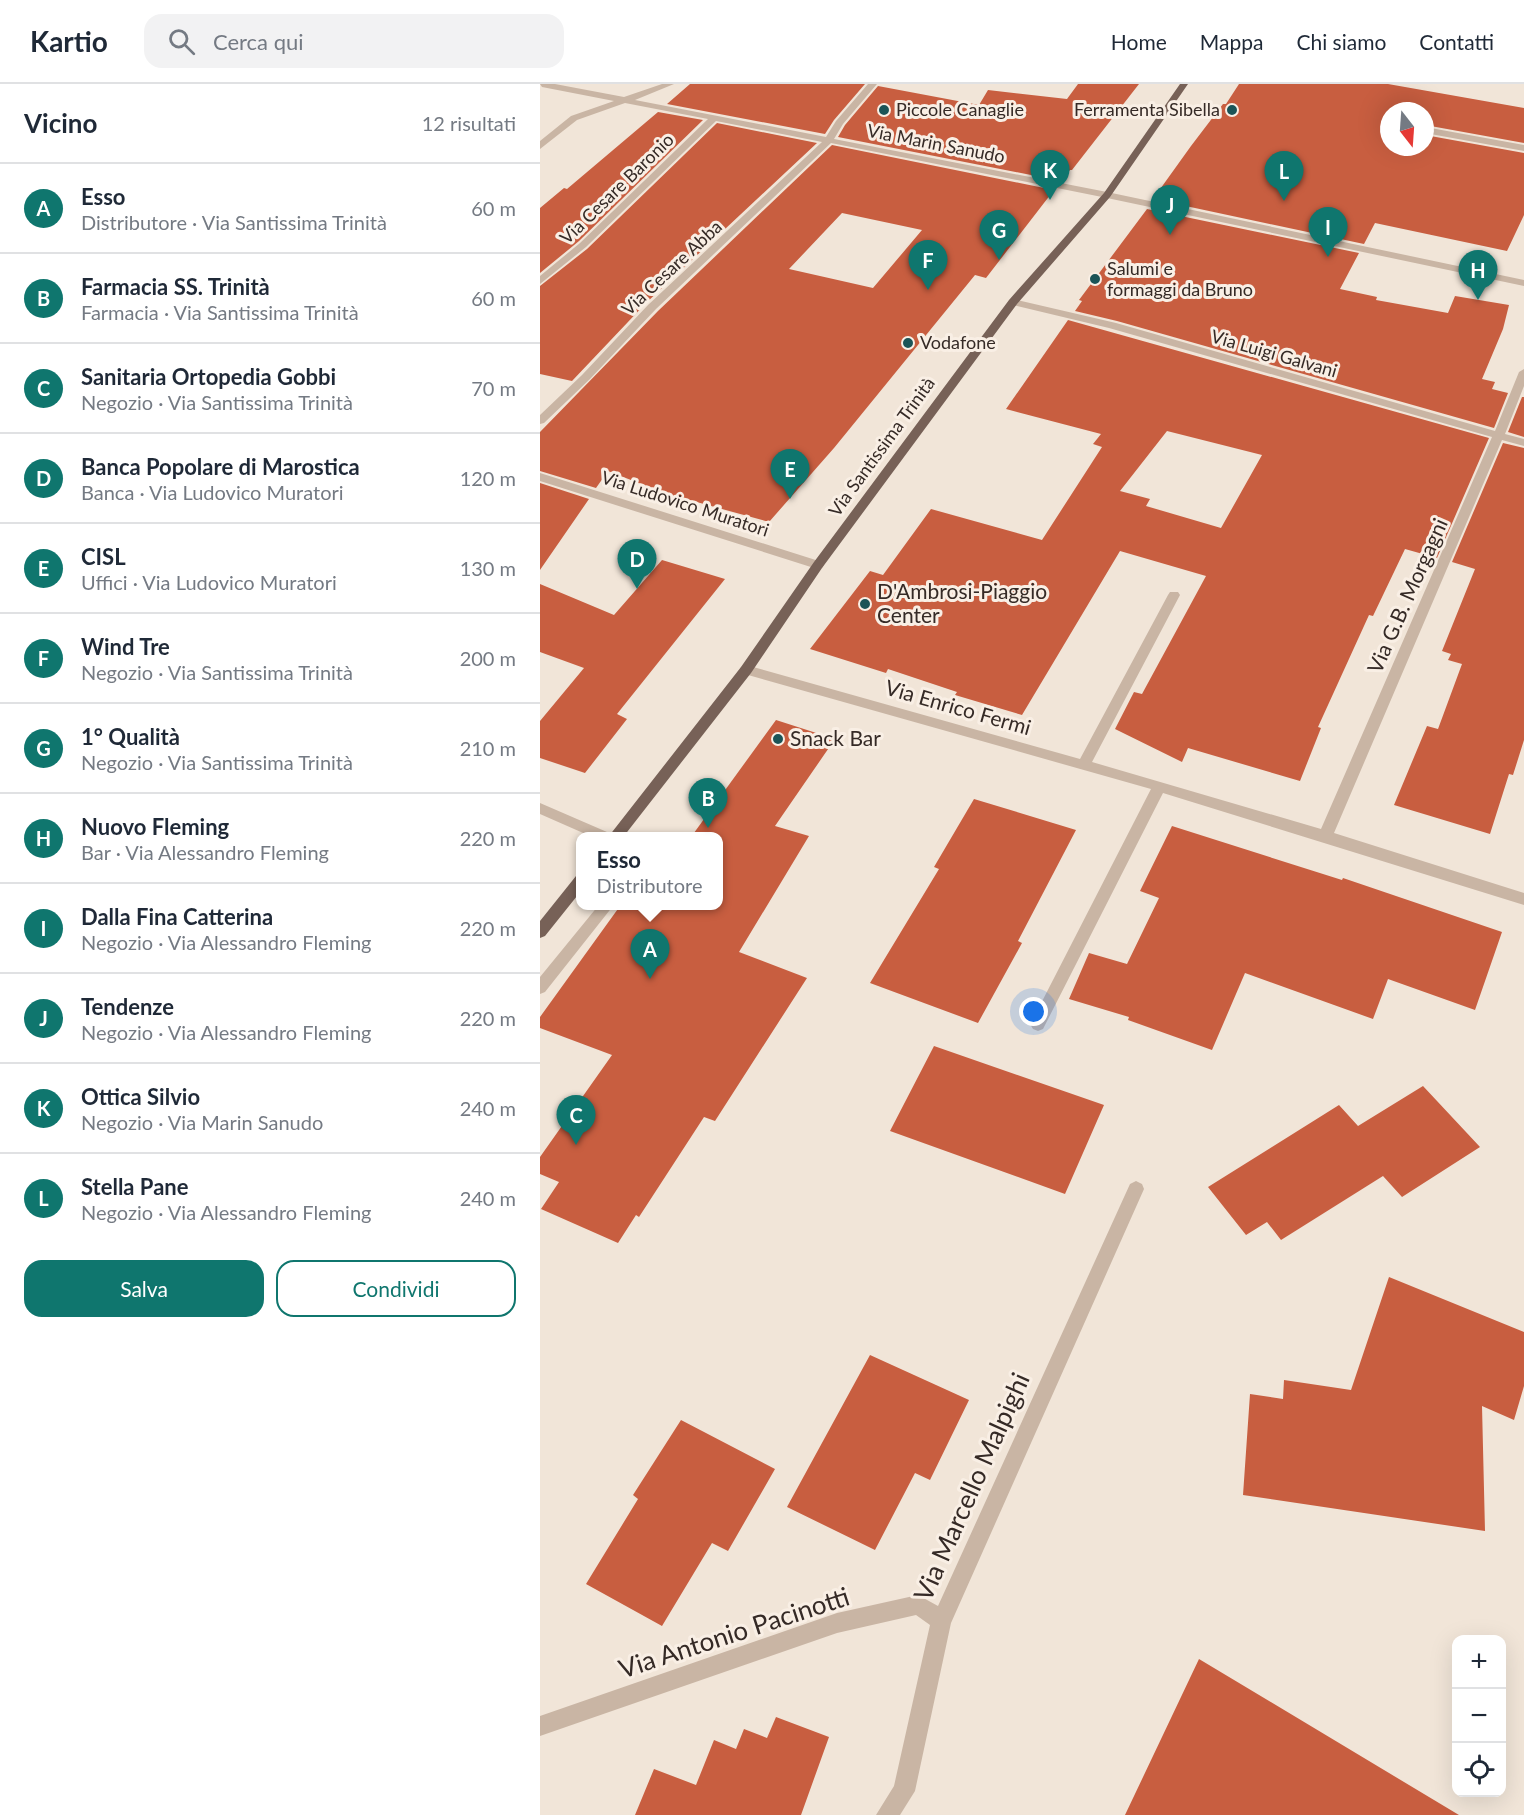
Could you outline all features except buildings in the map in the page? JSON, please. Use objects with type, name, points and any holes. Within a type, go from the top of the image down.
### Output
[{"type":"main road","name":"Via Santissima Trinità","points":[[620,832],[746,670],[818,565],[1013,302],[1107,195],[1184,84]]},
{"type":"main road","points":[[540,932],[576,886]]},
{"type":"street","name":"Via Marin Sanudo","points":[[542,84],[1107,195],[1524,283]]},
{"type":"street","points":[[542,142],[574,118],[670,84]]},
{"type":"street","name":"Via Marin Sanudo","points":[[829,140],[839,123],[873,84]]},
{"type":"street","name":"Via Cesare Baronio","points":[[540,281],[583,245],[714,118]]},
{"type":"street","points":[[1434,132],[1524,148]]},
{"type":"street","name":"Via Cesare Abba","points":[[540,421],[586,377],[652,307],[829,140]]},
{"type":"street","name":"Via Luigi Galvani","points":[[1013,302],[1112,325],[1524,442]]},
{"type":"street","name":"Via G.B. Morgagni","points":[[1325,837],[1365,738],[1500,435],[1524,372]]},
{"type":"street","name":"Via Ludovico Muratori","points":[[540,477],[818,565]]},
{"type":"street","points":[[1084,765],[1174,595]]},
{"type":"street","name":"Via Enrico Fermi","points":[[746,670],[1159,787],[1524,899]]},
{"type":"street","points":[[1038,1024],[1159,787]]},
{"type":"street","points":[[540,808],[591,832]]},
{"type":"street","points":[[540,987],[603,910]]},
{"type":"street","name":"Via Marcello Malpighi","points":[[887,1815],[904,1791],[940,1622],[1136,1189]]},
{"type":"street","name":"Via Antonio Pacinotti","points":[[540,1726],[837,1623],[918,1605],[941,1620],[940,1622]]},
{"type":"place","name":"Piccole Canaglie","points":[[884,110]]},
{"type":"place","name":"Ferramenta Sibella","points":[[1232,110]]},
{"type":"place","name":"Ottica Silvio","points":[[1050,200]]},
{"type":"place","name":"Stella Pane","points":[[1284,201]]},
{"type":"place","name":"Tendenze","points":[[1170,235]]},
{"type":"place","name":"Dalla Fina Catterina","points":[[1328,257]]},
{"type":"place","name":"1° Qualità","points":[[999,260]]},
{"type":"place","name":"Salumi e formaggi da Bruno","points":[[1095,279]]},
{"type":"place","name":"Wind Tre","points":[[928,290]]},
{"type":"place","name":"Nuovo Fleming","points":[[1478,300]]},
{"type":"place","name":"Vodafone","points":[[908,343]]},
{"type":"place","name":"CISL","points":[[790,499]]},
{"type":"place","name":"Banca Popolare di Marostica","points":[[637,589]]},
{"type":"place","name":"D'Ambrosi-Piaggio Center","points":[[865,604]]},
{"type":"place","name":"Snack Bar","points":[[778,739]]},
{"type":"place","name":"Farmacia SS. Trinità","points":[[708,828]]},
{"type":"place","name":"Esso","points":[[650,979]]},
{"type":"place","name":"Sanitaria Ortopedia Gobbi","points":[[576,1145]]}]
